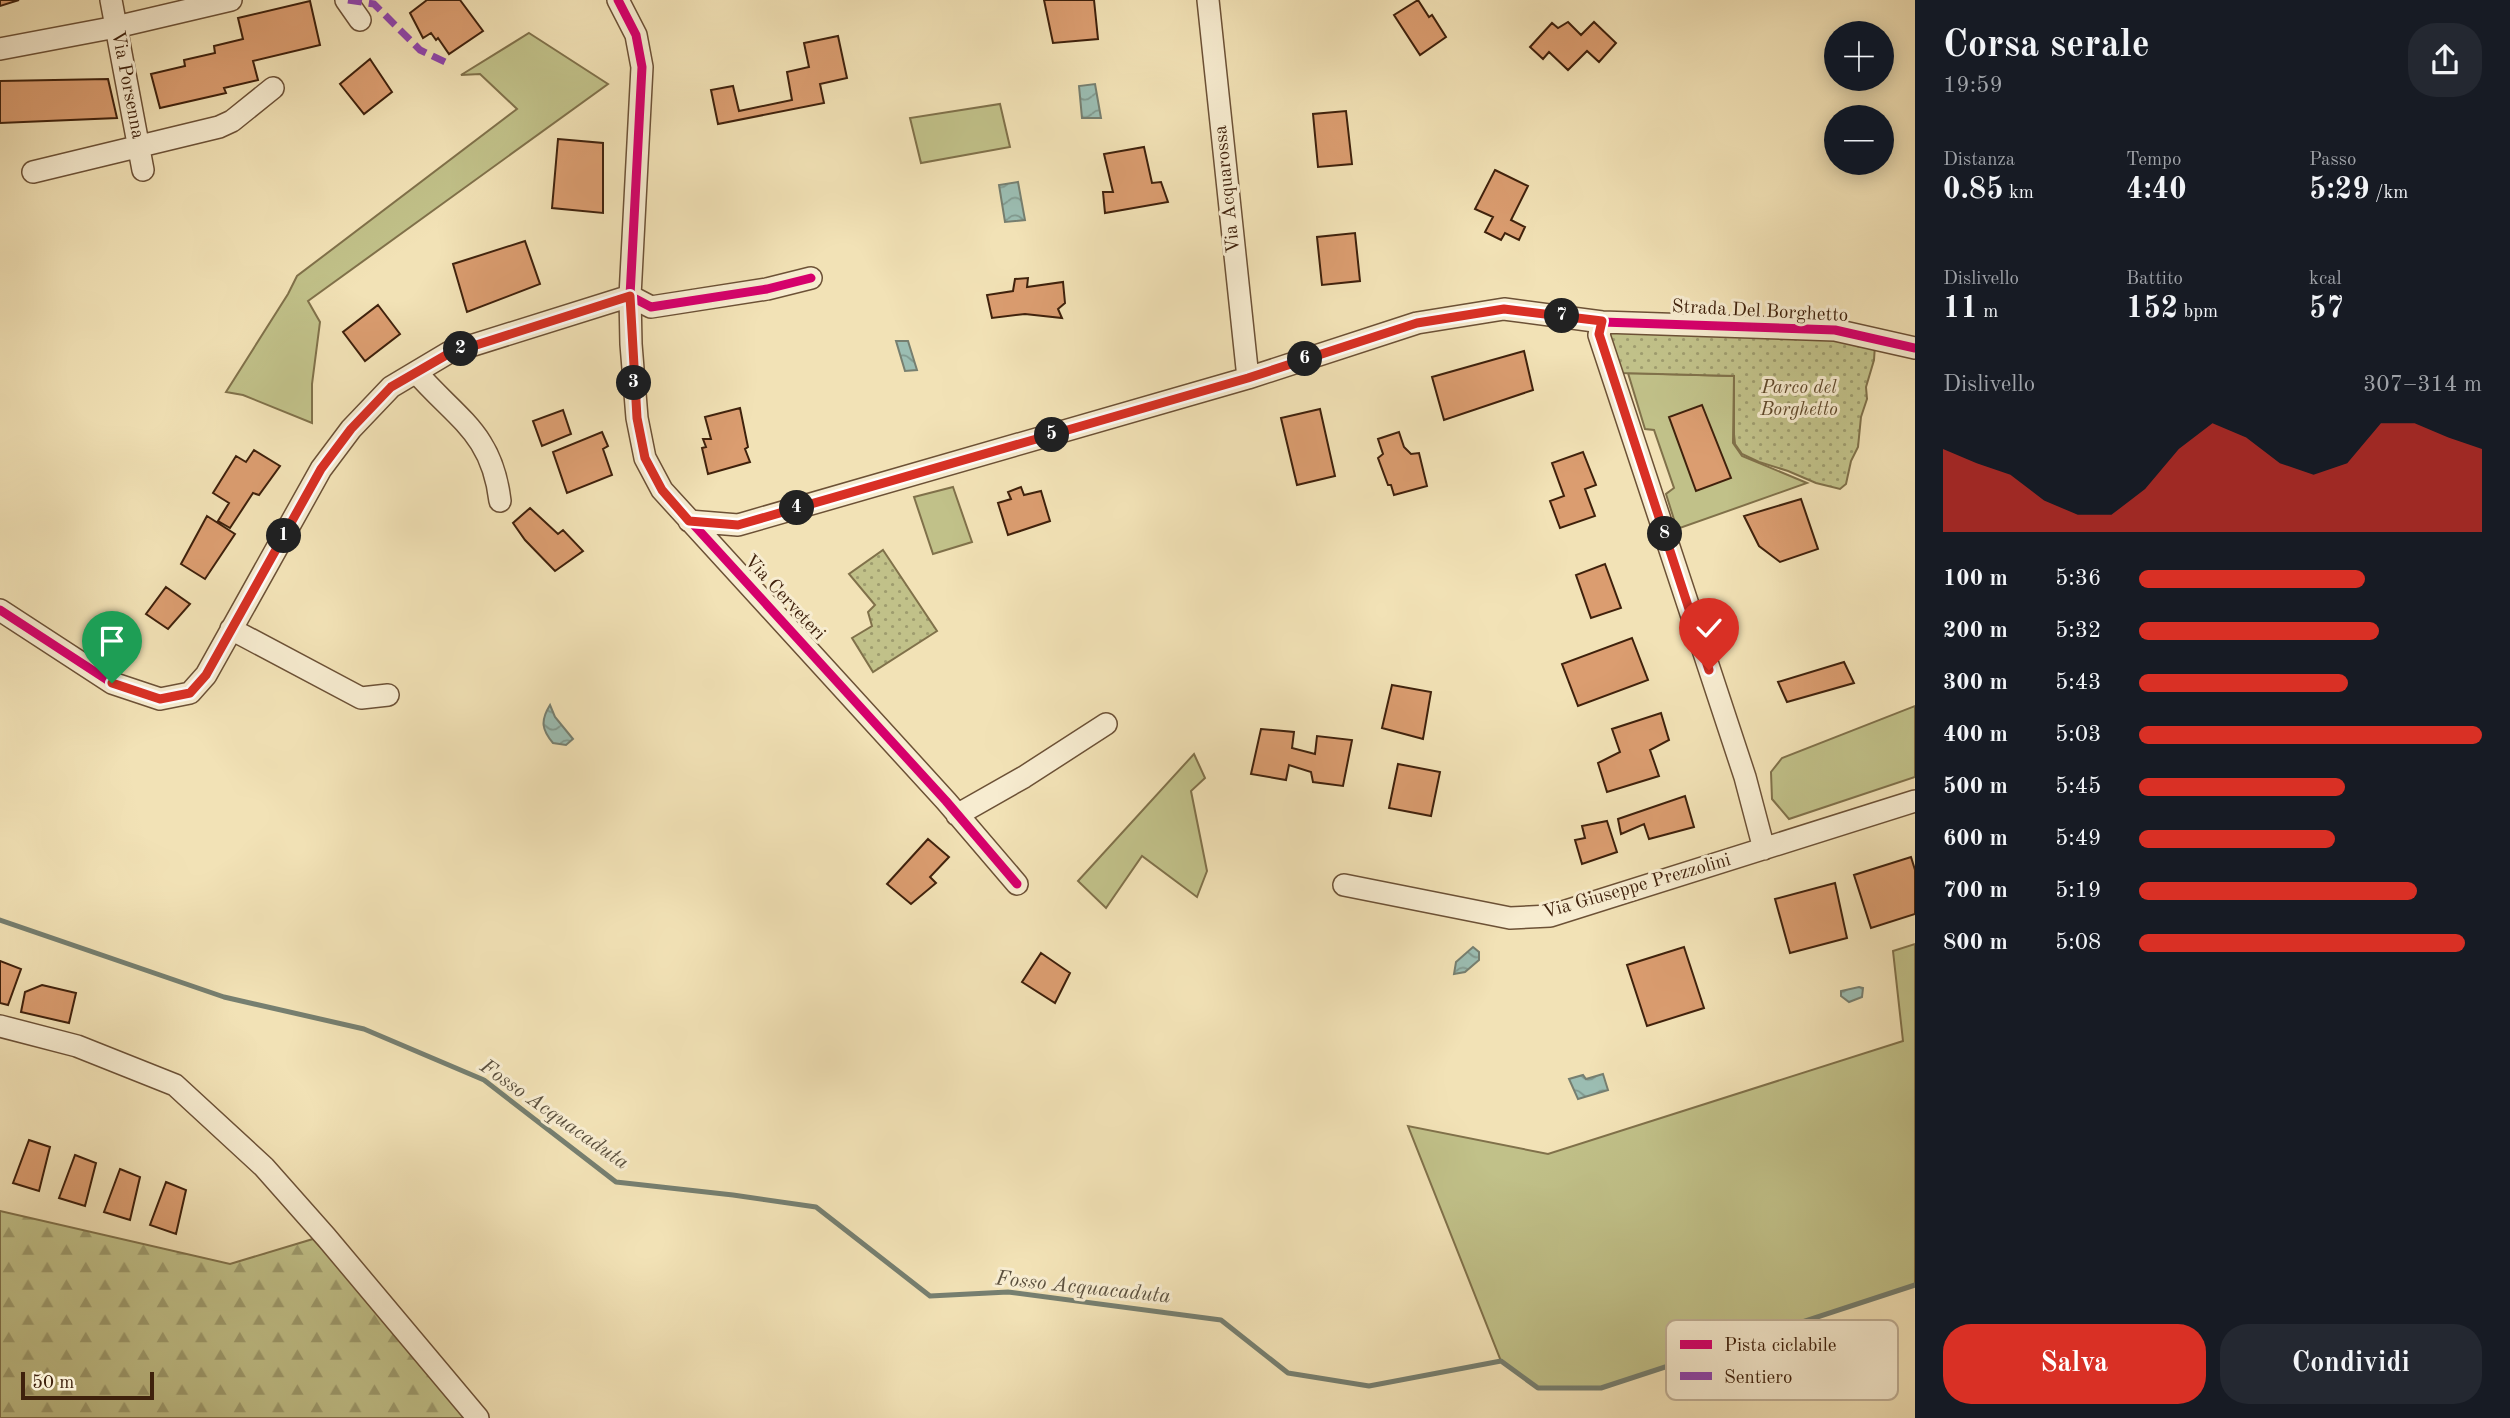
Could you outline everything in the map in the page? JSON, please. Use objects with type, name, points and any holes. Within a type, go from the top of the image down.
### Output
[{"type":"street","name":"Via Porsenna","points":[[111,0],[143,170]]},
{"type":"street","points":[[0,49],[116,27],[231,0]]},
{"type":"street","points":[[346,0],[360,20]]},
{"type":"street","name":"Via Cerveteri","points":[[618,0],[636,35],[642,67],[630,296],[637,418],[645,458],[662,490],[689,521],[1017,884]]},
{"type":"street","name":"Via Acquarossa","points":[[1208,0],[1248,378]]},
{"type":"street","points":[[33,172],[219,127],[232,121],[273,88]]},
{"type":"street","points":[[0,610],[112,683],[160,699],[190,693],[206,675],[321,469],[351,429],[391,387],[448,354],[630,296],[650,307],[767,289],[811,278]]},
{"type":"street","name":"Strada Del Borghetto","points":[[689,521],[738,525],[1248,378],[1417,323],[1504,309],[1602,321],[1835,330],[1915,348]]},
{"type":"street","points":[[1602,321],[1599,334],[1745,777],[1764,849]]},
{"type":"street","points":[[416,372],[438,397],[468,424],[490,455],[498,478],[500,501]]},
{"type":"street","points":[[231,629],[361,698],[388,695]]},
{"type":"street","points":[[957,815],[1024,777],[1105,724]]},
{"type":"street","name":"Via Giuseppe Prezzolini","points":[[1344,885],[1510,918],[1550,916],[1915,801]]},
{"type":"street","points":[[0,1026],[77,1046],[175,1085],[264,1167],[478,1418]]},
{"type":"green space","points":[[529,33],[608,84],[308,301],[320,322],[312,384],[312,423],[243,395],[226,392],[297,276],[517,109],[480,74],[461,75]]},
{"type":"green space","points":[[1000,104],[1010,147],[921,163],[910,118]]},
{"type":"green space","name":"Parco del Borghetto","points":[[1606,326],[1833,337],[1875,345],[1858,447],[1851,461],[1846,484],[1840,489],[1816,483],[1742,454],[1735,444],[1734,376],[1620,373]]},
{"type":"green space","points":[[1628,373],[1734,376],[1733,443],[1742,456],[1807,483],[1677,529],[1666,494],[1674,488],[1654,430],[1645,429]]},
{"type":"green space","points":[[953,487],[972,542],[933,554],[914,497]]},
{"type":"green space","points":[[883,550],[937,631],[873,672],[852,638],[872,626],[868,612],[875,605],[849,574]]},
{"type":"green space","points":[[1915,706],[1915,777],[1789,819],[1772,799],[1771,772],[1782,758]]},
{"type":"green space","points":[[1194,754],[1205,778],[1191,791],[1207,871],[1197,897],[1142,856],[1106,908],[1078,881]]},
{"type":"green space","points":[[1915,944],[1915,1285],[1808,1320],[1666,1320],[1666,1367],[1601,1388],[1538,1388],[1501,1361],[1408,1126],[1548,1154],[1903,1041],[1893,951]]},
{"type":"green space","points":[[0,1211],[230,1264],[313,1239],[477,1418],[0,1418]]},
{"type":"water","points":[[1095,84],[1101,118],[1082,118],[1079,86]]},
{"type":"water","points":[[1018,182],[1025,220],[1005,222],[999,185]]},
{"type":"water","points":[[896,341],[908,341],[917,370],[905,371]]},
{"type":"water","points":[[550,705],[555,717],[573,739],[566,745],[553,743],[546,734],[544,721]]},
{"type":"water","points":[[1473,947],[1479,952],[1479,960],[1465,972],[1454,974],[1456,962]]},
{"type":"water","points":[[1863,988],[1862,997],[1849,1002],[1841,996],[1841,991]]},
{"type":"water","points":[[1603,1074],[1608,1090],[1578,1099],[1569,1079],[1583,1075],[1586,1079]]},
{"type":"building","points":[[0,0],[19,0],[0,6]]},
{"type":"building","points":[[427,0],[460,0],[483,31],[449,54],[431,33],[423,38],[410,13]]},
{"type":"building","points":[[1044,0],[1094,0],[1098,39],[1053,43]]},
{"type":"building","points":[[1418,0],[1429,17],[1432,15],[1446,37],[1420,55],[1394,15]]},
{"type":"building","points":[[310,1],[320,45],[253,61],[258,80],[224,88],[226,93],[160,108],[151,74],[185,66],[184,60],[215,53],[214,46],[243,39],[238,18]]},
{"type":"building","points":[[1568,22],[1581,35],[1594,22],[1616,43],[1599,62],[1587,51],[1568,70],[1549,52],[1543,59],[1530,47],[1552,23],[1558,28]]},
{"type":"building","points":[[838,36],[847,78],[820,84],[824,103],[718,124],[711,90],[733,86],[739,111],[792,100],[787,72],[809,67],[804,43]]},
{"type":"building","points":[[370,59],[392,92],[364,114],[340,84]]},
{"type":"building","points":[[108,79],[117,118],[0,123],[0,81]]},
{"type":"building","points":[[1346,111],[1352,164],[1318,167],[1313,114]]},
{"type":"building","points":[[558,139],[603,143],[603,213],[552,208]]},
{"type":"building","points":[[1144,147],[1152,183],[1161,182],[1168,202],[1105,213],[1103,192],[1113,192],[1104,154]]},
{"type":"building","points":[[1495,170],[1528,186],[1511,220],[1525,227],[1519,240],[1505,233],[1501,240],[1485,232],[1493,217],[1475,209]]},
{"type":"building","points":[[1355,233],[1360,281],[1322,285],[1317,237]]},
{"type":"building","points":[[525,241],[540,284],[467,312],[453,264]]},
{"type":"building","points":[[1028,278],[1027,287],[1063,282],[1065,303],[1058,309],[1062,318],[1025,314],[992,318],[987,295],[1013,291],[1015,279]]},
{"type":"building","points":[[378,305],[400,334],[365,361],[343,332]]},
{"type":"building","points":[[1524,351],[1533,390],[1444,420],[1432,377]]},
{"type":"building","points":[[1702,405],[1731,478],[1696,491],[1669,417]]},
{"type":"building","points":[[740,408],[748,447],[745,449],[750,462],[708,474],[702,448],[706,447],[703,439],[711,439],[705,417]]},
{"type":"building","points":[[1320,409],[1335,476],[1297,485],[1281,418]]},
{"type":"building","points":[[563,410],[571,434],[542,446],[533,421]]},
{"type":"building","points":[[602,432],[608,446],[603,449],[612,475],[567,493],[553,452]]},
{"type":"building","points":[[1399,432],[1404,447],[1411,454],[1419,453],[1427,486],[1394,495],[1378,458],[1383,454],[1378,439]]},
{"type":"building","points":[[254,450],[280,466],[259,495],[253,493],[230,528],[218,521],[229,503],[213,493],[236,456],[246,462]]},
{"type":"building","points":[[1583,452],[1596,485],[1585,489],[1595,516],[1560,528],[1550,501],[1564,496],[1552,463]]},
{"type":"building","points":[[1021,487],[1024,495],[1041,491],[1050,521],[1008,535],[998,503],[1011,499],[1008,492]]},
{"type":"building","points":[[1801,499],[1818,549],[1780,562],[1759,546],[1744,516]]},
{"type":"building","points":[[530,508],[558,534],[563,530],[583,551],[555,571],[525,540],[513,523]]},
{"type":"building","points":[[207,516],[235,534],[205,579],[181,564]]},
{"type":"building","points":[[1605,564],[1621,608],[1591,618],[1576,575]]},
{"type":"building","points":[[166,587],[190,604],[168,629],[146,614]]},
{"type":"building","points":[[1632,638],[1648,680],[1578,706],[1562,664]]},
{"type":"building","points":[[1844,662],[1854,683],[1787,702],[1778,682]]},
{"type":"building","points":[[1392,685],[1431,692],[1423,739],[1382,728]]},
{"type":"building","points":[[1661,713],[1669,740],[1650,750],[1659,776],[1607,792],[1598,763],[1620,752],[1612,729]]},
{"type":"building","points":[[1261,729],[1294,732],[1292,748],[1315,754],[1317,736],[1352,740],[1343,786],[1313,782],[1311,772],[1289,765],[1286,780],[1251,774]]},
{"type":"building","points":[[1398,764],[1440,772],[1431,816],[1389,808]]},
{"type":"building","points":[[1685,796],[1694,827],[1649,839],[1644,824],[1621,834],[1618,819]]},
{"type":"building","points":[[1607,821],[1617,852],[1582,864],[1575,840],[1585,838],[1582,826]]},
{"type":"building","points":[[928,839],[949,857],[930,877],[936,883],[911,904],[887,884]]},
{"type":"building","points":[[1911,857],[1915,870],[1915,914],[1871,928],[1854,875]]},
{"type":"building","points":[[1835,883],[1847,938],[1790,953],[1775,899]]},
{"type":"building","points":[[1684,947],[1704,1008],[1647,1026],[1627,965]]},
{"type":"building","points":[[1041,953],[1070,973],[1055,1003],[1022,982]]},
{"type":"building","points":[[0,961],[21,969],[8,1005],[0,1003]]},
{"type":"building","points":[[42,985],[76,993],[69,1023],[21,1012],[25,992]]},
{"type":"building","points":[[29,1140],[50,1147],[39,1191],[13,1183]]},
{"type":"building","points":[[75,1155],[96,1163],[85,1206],[59,1198]]},
{"type":"building","points":[[120,1169],[140,1177],[130,1220],[104,1212]]},
{"type":"building","points":[[166,1182],[186,1190],[176,1234],[150,1225]]},
{"type":"waterway","name":"Fosso Acquacaduta","points":[[0,920],[224,997],[364,1029],[484,1080],[616,1182],[816,1207],[930,1296],[1008,1292],[1221,1320],[1288,1373],[1369,1386],[1501,1361],[1538,1388],[1601,1388],[1666,1367]]},
{"type":"waterway","name":"Fosso Acquacaduta","points":[[1808,1320],[1915,1285]]},
{"type":"marked path","points":[[348,0],[374,4],[420,50],[445,62]]},
{"type":"cycle path","points":[[618,0],[636,35],[642,67],[630,296],[637,418],[645,458],[662,490],[946,801],[1017,884]]},
{"type":"cycle path","points":[[0,610],[112,683],[160,699],[190,693],[206,675],[321,469],[351,429],[391,387],[448,353],[630,296],[651,307],[767,289],[811,278]]},
{"type":"cycle path","points":[[689,521],[738,525],[1248,378],[1417,323],[1504,309],[1602,322],[1835,330],[1915,348]]},
{"type":"route","points":[[112,683],[160,699],[190,693],[206,675],[321,469],[351,429],[391,387],[448,354],[630,296],[637,418],[645,458],[662,490],[689,521],[738,525],[1248,378],[1417,323],[1504,309],[1602,321],[1599,334],[1709,670]]}]
